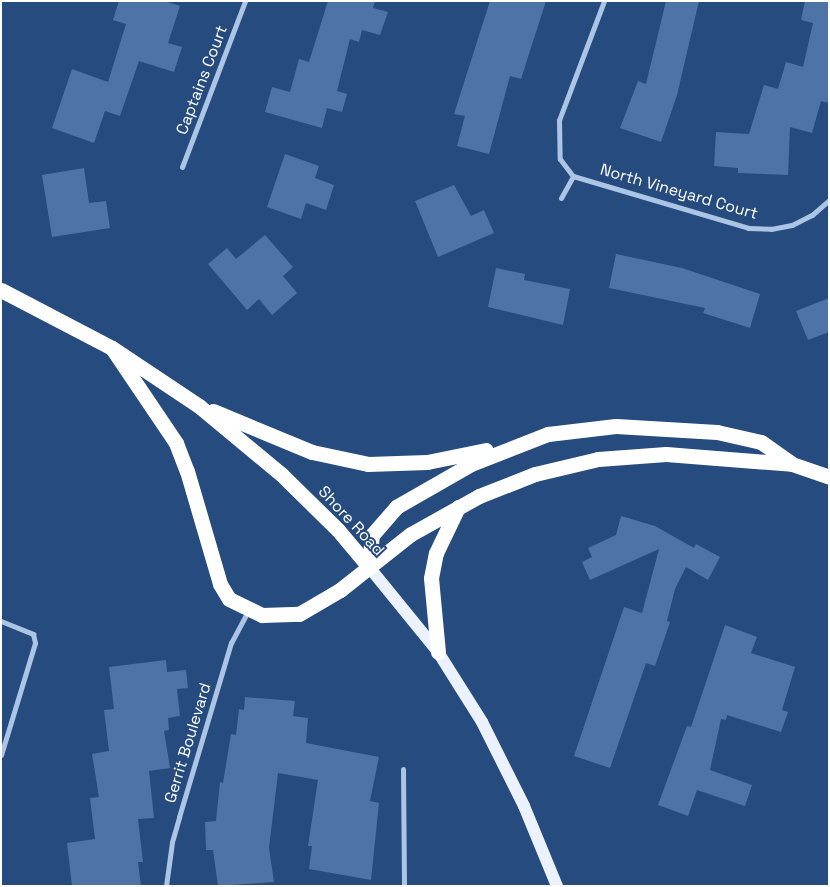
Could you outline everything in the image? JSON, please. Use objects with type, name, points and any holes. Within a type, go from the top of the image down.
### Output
[{"type":"highway","name":"Shore Road","points":[[1,290],[112,348],[199,406],[282,475],[338,530],[369,567]]},
{"type":"highway","points":[[112,348],[176,443],[188,471],[220,584],[229,599],[248,611],[282,617],[299,614],[340,590],[410,534],[458,507],[535,474],[598,459],[666,454],[792,464],[829,477]]},
{"type":"highway","points":[[199,406],[312,452],[368,464],[398,466],[427,462],[517,444],[578,429],[671,428],[717,432],[761,442],[792,464]]},
{"type":"highway","points":[[369,567],[372,535],[396,507],[443,478],[517,444]]},
{"type":"highway","points":[[438,652],[431,578],[436,553],[458,507]]},
{"type":"main road","name":"Shore Road","points":[[369,567],[438,652],[503,762],[557,886]]},
{"type":"street","name":"Captains Court","points":[[182,167],[245,1]]},
{"type":"street","points":[[560,198],[573,176],[560,159],[559,120],[604,1]]},
{"type":"street","name":"North Vineyard Court","points":[[573,176],[748,228],[770,230],[792,225],[812,215],[829,200]]},
{"type":"street","name":"Gerrit Boulevard","points":[[166,886],[172,842],[182,807],[231,643],[248,611]]},
{"type":"street","points":[[1,621],[33,634],[35,643],[1,755]]},
{"type":"street","points":[[402,769],[404,886]]},
{"type":"building","points":[[119,1],[164,1],[180,6],[168,43],[182,47],[174,72],[139,61],[120,116],[105,111],[94,143],[52,128],[72,69],[108,82],[126,24],[113,20]]},
{"type":"building","points":[[328,1],[375,1],[373,8],[388,12],[380,35],[362,30],[359,42],[350,39],[337,91],[347,94],[342,112],[327,108],[322,128],[265,112],[272,87],[290,92],[299,59],[309,62]]},
{"type":"building","points":[[490,1],[546,1],[521,79],[510,76],[489,154],[457,146],[465,116],[454,114]]},
{"type":"building","points":[[666,1],[699,1],[677,95],[661,142],[620,128],[638,81],[646,84]]},
{"type":"building","points":[[805,1],[829,1],[829,103],[821,101],[812,133],[790,127],[788,175],[738,173],[738,168],[714,166],[716,132],[749,134],[764,85],[778,89],[786,62],[803,67],[813,23],[801,20]]},
{"type":"building","points":[[285,154],[319,166],[315,178],[334,185],[326,210],[306,203],[301,219],[267,207]]},
{"type":"building","points":[[84,168],[89,203],[106,201],[110,228],[52,237],[42,175]]},
{"type":"building","points":[[454,185],[471,216],[484,210],[494,233],[438,257],[415,201]]},
{"type":"building","points":[[265,235],[293,267],[283,276],[297,293],[272,315],[259,299],[247,310],[208,264],[227,248],[236,259]]},
{"type":"building","points":[[616,254],[682,268],[760,294],[750,328],[703,313],[705,308],[609,288]]},
{"type":"building","points":[[496,268],[525,274],[524,280],[570,289],[563,325],[488,307]]},
{"type":"building","points":[[829,298],[829,332],[808,340],[796,311]]},
{"type":"building","points":[[621,516],[655,526],[694,548],[696,544],[720,557],[708,580],[686,567],[675,589],[667,621],[670,622],[655,666],[646,663],[610,768],[574,756],[624,607],[642,613],[659,549],[590,580],[582,562],[592,557],[588,548],[616,535]]},
{"type":"building","points":[[725,625],[757,637],[751,653],[795,667],[782,710],[788,712],[781,732],[727,715],[726,720],[721,719],[710,770],[752,785],[745,806],[697,790],[688,816],[658,805],[687,726],[691,727]]},
{"type":"building","points":[[166,660],[167,672],[186,670],[188,688],[177,689],[180,716],[168,718],[169,730],[164,731],[170,768],[149,771],[154,818],[138,819],[143,862],[138,862],[141,886],[72,886],[67,843],[95,839],[90,798],[99,797],[92,754],[109,751],[104,710],[114,709],[109,667]]},
{"type":"building","points":[[245,697],[295,701],[293,716],[308,718],[306,743],[379,757],[370,801],[379,803],[371,880],[309,869],[312,846],[308,846],[318,780],[278,773],[269,848],[274,882],[218,886],[213,850],[206,850],[205,822],[216,821],[220,782],[223,783],[231,734],[236,735],[239,709],[244,710]]}]
